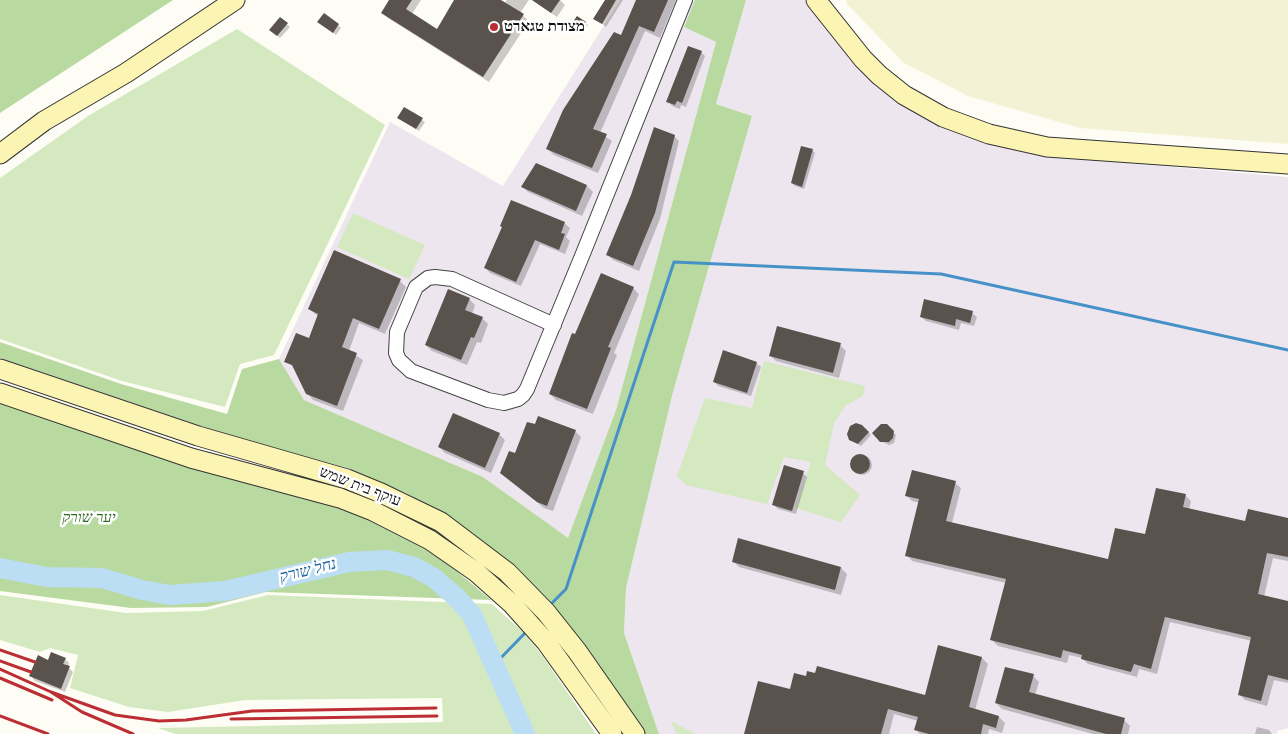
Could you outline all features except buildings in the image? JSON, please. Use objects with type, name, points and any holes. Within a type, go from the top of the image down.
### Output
[{"type":"main road","points":[[0,154],[44,121],[142,62],[236,0]]},
{"type":"main road","points":[[816,0],[863,59],[892,85],[943,117],[989,134],[1047,146],[1288,164]]},
{"type":"main road","name":"עוקף בית שמש","points":[[0,369],[198,436],[347,479],[381,492],[440,522],[507,572],[546,612],[577,651],[636,734]]},
{"type":"main road","name":"עוקף בית שמש","points":[[0,393],[191,458],[340,498],[373,511],[430,540],[494,586],[525,618],[546,642],[612,734]]},
{"type":"street","points":[[554,324],[452,279],[428,278],[416,288],[397,332],[396,353],[399,360],[411,371],[488,400],[504,403],[511,402],[518,399],[527,389],[554,324],[685,0]]},
{"type":"shaded area","points":[[620,0],[695,0],[684,27],[716,42],[616,410],[568,539],[483,477],[304,400],[279,359],[390,122],[503,186]]},
{"type":"shaded area","points":[[746,0],[806,0],[874,79],[1048,156],[1288,177],[1288,728],[1277,731],[1277,734],[659,734],[624,633],[626,588],[673,392],[752,116],[716,104]]},
{"type":"shaded area","points":[[847,0],[1288,0],[1288,144],[1080,128],[968,96],[904,63],[846,3]]},
{"type":"green space","points":[[0,0],[173,0],[0,113]]},
{"type":"green space","points":[[695,0],[746,0],[716,104],[752,116],[673,392],[626,588],[624,633],[659,734],[644,734],[594,658],[538,595],[436,510],[406,493],[347,468],[222,433],[0,358],[0,342],[121,384],[227,414],[242,369],[279,359],[304,400],[483,477],[568,538],[616,410],[716,42],[684,27]]},
{"type":"green space","points":[[237,29],[385,125],[274,355],[240,364],[225,407],[122,381],[0,339],[0,178],[88,116]]},
{"type":"green space","points":[[353,213],[425,245],[409,279],[337,247]]},
{"type":"green space","points":[[764,361],[865,386],[863,396],[846,405],[834,423],[825,465],[860,495],[841,522],[796,508],[811,462],[784,457],[767,504],[686,485],[677,476],[705,398],[752,408]]},
{"type":"green space","name":"יער שורק","points":[[0,400],[336,502],[402,533],[453,568],[491,600],[266,592],[207,607],[131,608],[0,591]]},
{"type":"green space","points":[[0,595],[126,613],[203,611],[268,595],[492,604],[522,631],[541,654],[596,734],[175,734],[158,728],[443,722],[442,698],[245,700],[168,712],[129,707],[70,688],[78,655],[50,648],[40,652],[0,640]]},
{"type":"green space","points":[[671,721],[695,734],[677,734]]},
{"type":"waterway","points":[[549,606],[566,589],[674,262],[941,274],[1288,350]]},
{"type":"waterway","name":"נחל שורק","points":[[0,568],[47,577],[102,578],[142,590],[170,595],[225,591],[349,562],[387,560],[414,567],[434,578],[457,598],[472,615],[525,734]]},
{"type":"waterway","points":[[494,665],[525,633]]},
{"type":"railway","points":[[0,650],[35,662]]},
{"type":"railway","points":[[0,661],[31,672]]},
{"type":"railway","points":[[0,669],[51,692],[82,712],[133,734]]},
{"type":"railway","points":[[0,678],[52,700]]},
{"type":"railway","points":[[51,692],[115,715],[159,721],[186,720],[252,711],[436,708]]},
{"type":"railway","points":[[0,716],[48,734]]},
{"type":"railway","points":[[231,719],[437,716]]},
{"type":"place","name":"מצודת טגארט","points":[[494,27]]}]
